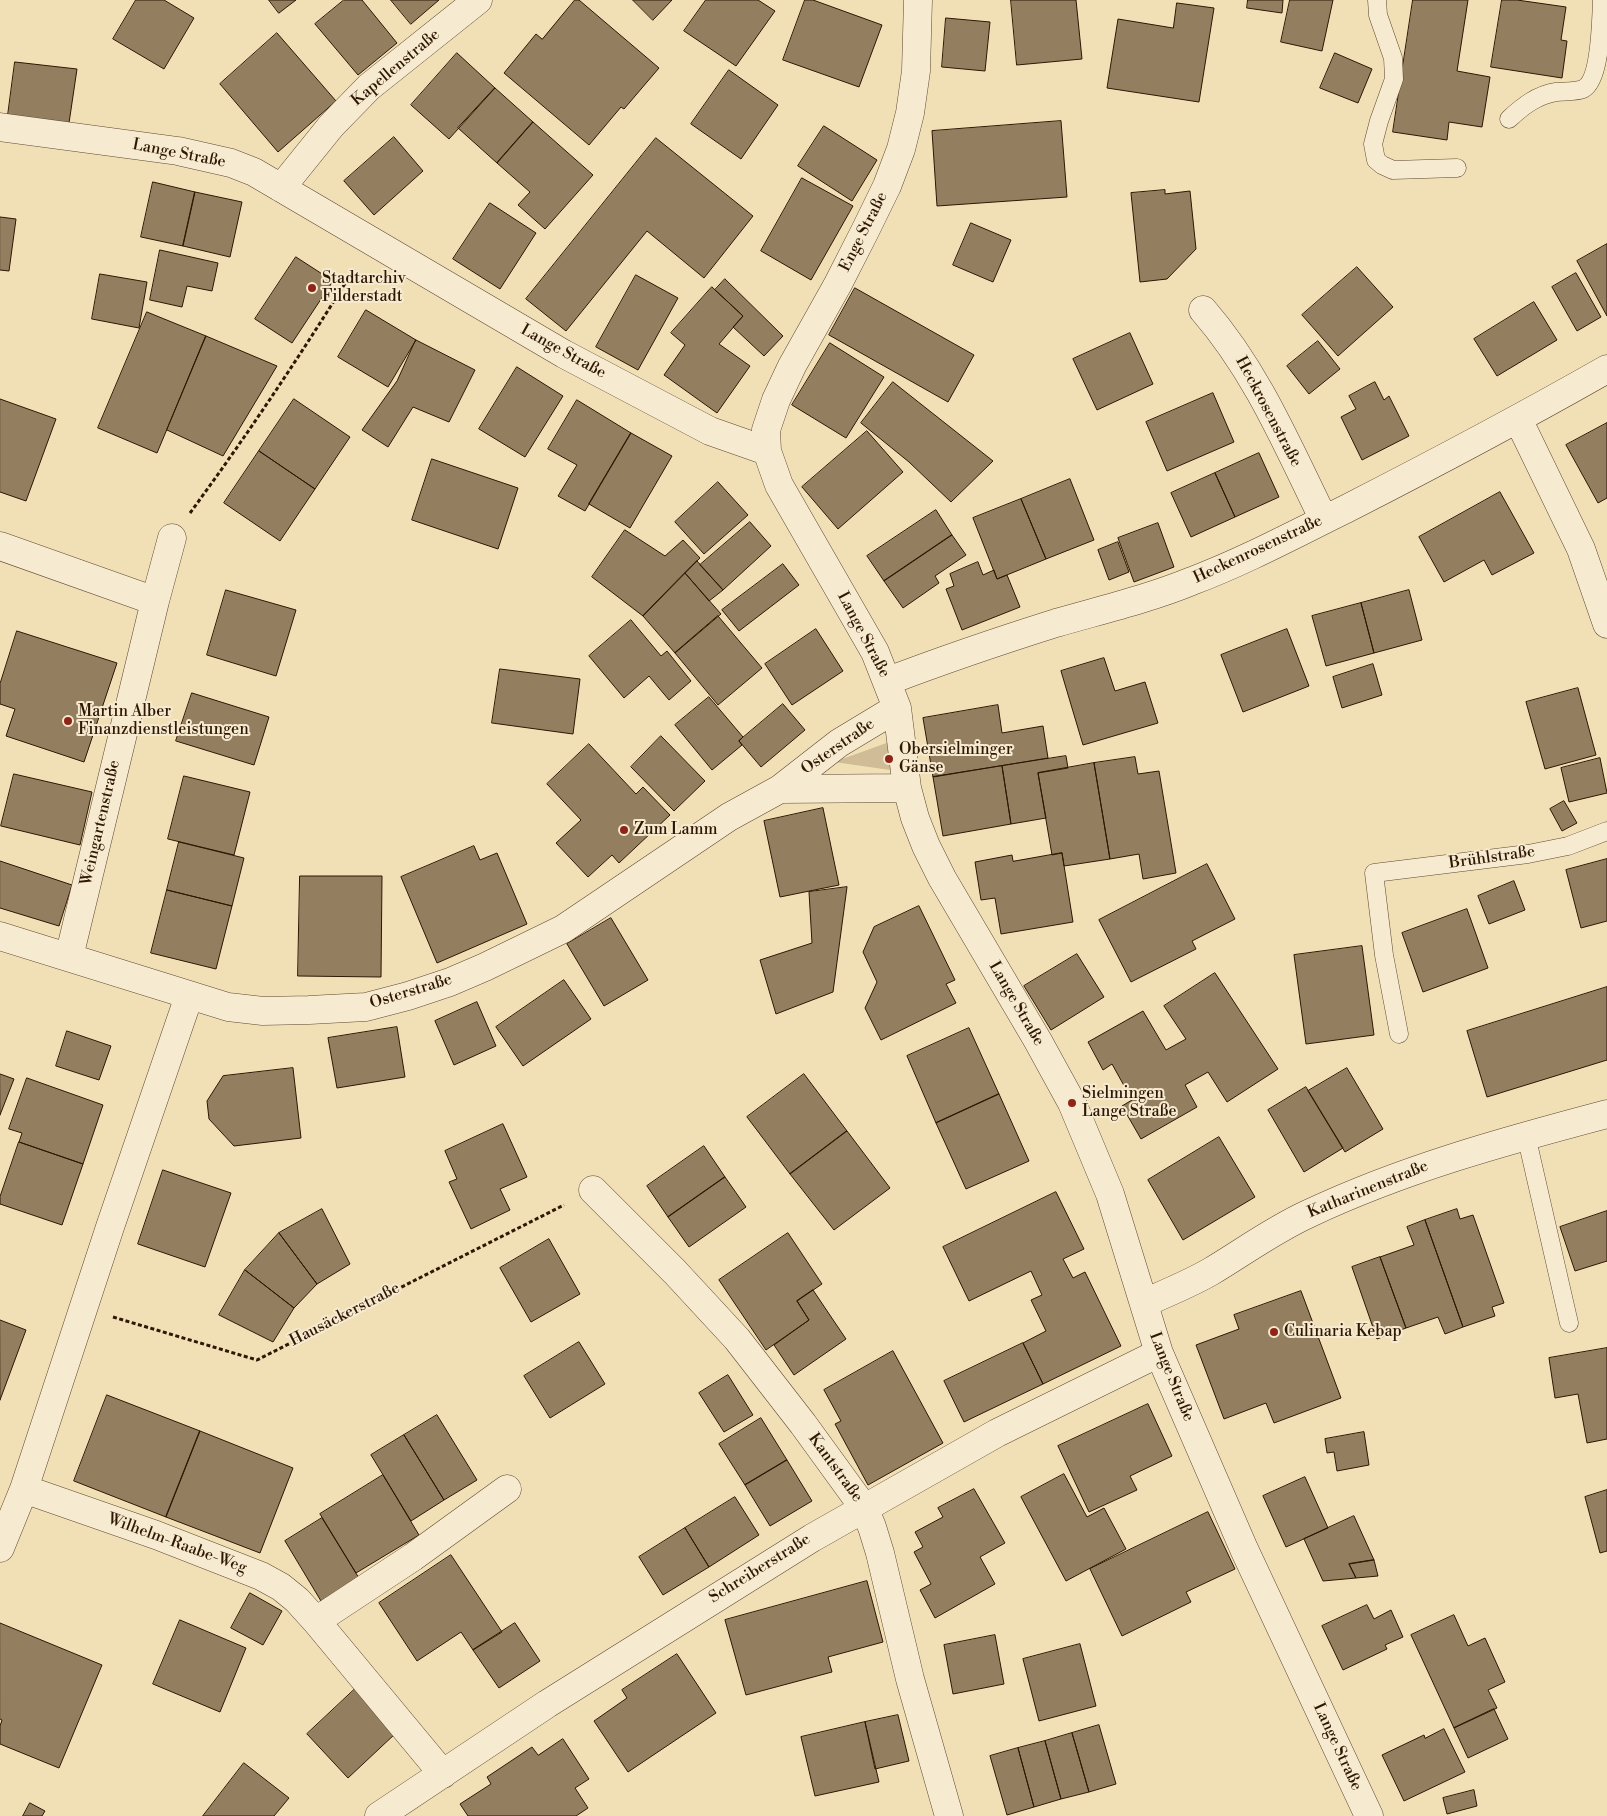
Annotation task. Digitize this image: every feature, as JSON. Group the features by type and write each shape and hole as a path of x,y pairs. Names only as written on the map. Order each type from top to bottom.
{"street":[{"name":"Kapellenstraße","path":"281,188 331,126 368,87 478,0"},
{"name":"Enge Straße","path":"766,451 766,430 776,400 792,366 865,231 887,186 901,149 910,113 916,71 918,0"},
{"name":"Lange Straße","path":"0,127 159,148 231,163 254,172 564,354 710,431 766,451 779,485 875,652 888,681 897,708 907,788 915,818 926,846 942,878 1072,1103 1110,1194 1159,1353 1244,1549 1369,1816"},
{"name":"Heckrosenstraße","path":"1203,310 1225,334 1256,385 1324,520"},
{"name":"Heckenrosenstraße","path":"888,681 1054,624 1146,597 1230,566 1518,420 1607,369"},
{"path":"1518,420 1581,549 1607,624"},
{"name":"Weingartenstraße","path":"69,957 172,538"},
{"path":"0,546 155,601"},
{"name":"Osterstraße","path":"0,936 228,1007 263,1011 309,1010 366,1006 408,996 485,967 563,929 729,817 780,789 838,743 897,708"},
{"name":"Osterstraße","path":"780,789 907,788"},
{"path":"0,1548 24,1489 110,1226 189,996"},
{"name":"Katharinenstraße","path":"1144,1303 1176,1290 1306,1215 1358,1191 1410,1172 1526,1136 1607,1114"},
{"name":"Kantstraße","path":"594,1190 675,1272 737,1339 803,1424 864,1508 880,1553 910,1679 949,1816"},
{"name":"Schreiberstraße","path":"379,1816 547,1704 782,1556 996,1433 1159,1353"},
{"name":"Wilhelm-Raabe-Weg","path":"24,1489 165,1538 261,1576 281,1587 297,1600 316,1621 443,1774"},
{"path":"316,1621 413,1557 507,1489"}],"lane":[{"path":"1376,0 1378,15 1393,58 1394,79 1373,144 1376,160 1393,170 1457,168"},
{"path":"1509,118 1526,103 1553,93 1582,89 1590,82 1595,72 1602,0"},
{"name":"Brühlstraße","path":"1399,1034 1384,955 1374,872 1528,854 1568,846 1607,831"},
{"path":"1526,1136 1569,1323"}],"path":[{"path":"172,538 236,450 304,350 371,241"},
{"name":"Hausäckerstraße","path":"84,1308 257,1360 594,1190"}],"shaded area":[{"path":"892,741 897,771 834,762"}],"building":[{"path":"136,0 164,0 194,18 164,69 113,39"},
{"path":"269,0 296,0 279,13"},
{"path":"344,0 362,0 397,43 358,75 315,24"},
{"path":"391,0 439,0 411,24"},
{"path":"575,0 579,0 659,68 624,109 621,107 589,145 504,73 536,34 542,39"},
{"path":"633,0 672,0 653,20"},
{"path":"706,0 758,0 775,11 736,66 684,31"},
{"path":"805,0 813,0 882,25 859,87 783,60"},
{"path":"1011,0 1076,0 1082,59 1017,65"},
{"path":"1248,0 1283,0 1282,13 1247,8"},
{"path":"1290,0 1333,0 1322,51 1281,42"},
{"path":"1413,0 1468,0 1457,71 1490,77 1482,127 1449,122 1447,140 1393,132"},
{"path":"1502,0 1517,0 1566,7 1561,40 1567,41 1562,78 1491,67"},
{"path":"1177,3 1214,8 1199,102 1107,88 1118,19 1173,28"},
{"path":"946,18 990,22 985,71 942,67"},
{"path":"277,33 336,101 278,152 220,84"},
{"path":"457,53 495,88 449,139 411,105"},
{"path":"1335,53 1372,69 1358,103 1320,88"},
{"path":"15,62 77,69 69,123 8,115"},
{"path":"729,70 778,105 741,159 691,124"},
{"path":"495,88 533,122 497,163 458,128"},
{"path":"1061,121 1067,197 937,206 932,131"},
{"path":"533,122 593,175 545,229 518,205 530,192 497,163"},
{"path":"824,126 877,160 852,201 798,166"},
{"path":"394,137 423,171 374,215 344,181"},
{"path":"656,138 753,216 704,278 647,231 566,331 526,299"},
{"path":"802,178 853,206 811,280 761,251"},
{"path":"153,182 195,192 183,246 141,237"},
{"path":"1165,190 1165,194 1190,191 1196,249 1167,279 1140,282 1131,193"},
{"path":"195,192 242,202 230,257 183,246"},
{"path":"490,203 536,233 500,289 453,259"},
{"path":"0,217 16,219 9,271 0,270"},
{"path":"971,223 1011,240 993,282 953,265"},
{"path":"1607,244 1607,316 1577,261"},
{"path":"160,250 218,263 212,291 187,286 182,307 150,300"},
{"path":"296,257 333,281 292,343 255,319"},
{"path":"1357,267 1393,307 1338,356 1302,315"},
{"path":"1576,273 1601,317 1577,331 1552,287"},
{"path":"100,274 147,282 139,328 92,319"},
{"path":"636,275 678,298 638,370 596,347"},
{"path":"725,279 783,336 764,356 733,327 743,316 715,290"},
{"path":"712,287 743,316 719,344 750,366 717,413 664,375 685,345 671,333"},
{"path":"855,288 974,355 948,402 829,335"},
{"path":"1534,302 1557,340 1497,376 1474,339"},
{"path":"366,310 416,340 388,387 338,357"},
{"path":"147,312 206,336 157,453 98,428"},
{"path":"1130,333 1153,384 1097,410 1073,359"},
{"path":"206,336 277,366 223,456 167,430"},
{"path":"416,340 475,370 449,422 413,407 388,447 362,430 397,381"},
{"path":"1318,341 1340,369 1309,394 1287,366"},
{"path":"830,343 884,377 846,438 792,405"},
{"path":"517,367 563,396 525,457 479,429"},
{"path":"893,382 993,461 951,502 909,462 861,423"},
{"path":"1375,382 1384,400 1389,396 1409,436 1362,460 1341,417 1356,409 1349,396"},
{"path":"1213,393 1234,442 1167,471 1146,422"},
{"path":"0,399 56,419 26,501 0,492"},
{"path":"294,399 350,437 315,489 259,451"},
{"path":"577,400 631,433 585,511 558,496 577,465 548,449"},
{"path":"1607,423 1607,498 1598,503 1566,445"},
{"path":"867,431 903,472 838,529 802,487"},
{"path":"631,433 672,456 630,528 589,504"},
{"path":"259,451 315,489 280,541 224,503"},
{"path":"1259,453 1279,497 1235,517 1215,473"},
{"path":"432,459 518,488 498,549 412,520"},
{"path":"1215,473 1235,517 1191,537 1171,493"},
{"path":"1070,479 1094,540 1046,559 1021,499"},
{"path":"718,482 748,515 704,554 675,522"},
{"path":"1500,492 1534,553 1492,575 1484,560 1444,582 1419,537"},
{"path":"1021,499 1046,559 997,579 973,518"},
{"path":"936,510 952,535 884,581 867,556"},
{"path":"750,522 771,546 723,590 700,565"},
{"path":"1158,523 1174,567 1134,582 1118,538"},
{"path":"625,530 665,556 683,540 700,558 643,616 592,577"},
{"path":"952,535 966,555 935,576 939,583 903,608 884,581"},
{"path":"1118,542 1129,572 1109,580 1098,550"},
{"path":"697,561 723,590 709,601 685,573"},
{"path":"978,562 983,575 994,570 997,579 1007,575 1020,607 962,630 946,589 954,586 950,574"},
{"path":"783,564 799,585 739,631 722,610"},
{"path":"685,573 721,614 675,653 643,616"},
{"path":"226,590 296,610 276,676 207,655"},
{"path":"1409,590 1422,640 1374,653 1361,603"},
{"path":"1361,603 1374,653 1326,666 1312,616"},
{"path":"718,616 762,668 718,705 675,653"},
{"path":"631,620 661,656 667,651 691,681 669,700 649,676 624,698 589,656"},
{"path":"816,629 843,671 792,705 765,664"},
{"path":"1287,629 1309,686 1243,712 1221,655"},
{"path":"17,631 117,663 84,762 6,736 15,709 0,704 0,684"},
{"path":"1104,658 1115,691 1145,682 1158,723 1083,745 1061,671"},
{"path":"1373,664 1382,695 1342,708 1333,677"},
{"path":"500,669 580,679 573,734 492,723"},
{"path":"1578,688 1596,755 1545,769 1526,702"},
{"path":"192,693 269,717 254,765 176,741"},
{"path":"709,697 743,737 739,741 742,745 712,770 675,725"},
{"path":"783,704 805,730 761,767 739,741"},
{"path":"998,705 1002,733 1043,726 1048,758 933,777 923,718"},
{"path":"661,736 705,781 674,811 631,767"},
{"path":"589,744 636,794 643,787 670,815 619,863 612,855 588,877 556,843 581,820 547,784"},
{"path":"1066,756 1068,768 1038,773 1046,818 1011,824 1002,766"},
{"path":"1135,757 1138,774 1159,771 1176,873 1143,879 1139,854 1110,859 1094,763"},
{"path":"1600,758 1607,793 1569,802 1561,768"},
{"path":"1094,763 1110,859 1064,866 1062,853 1052,855 1038,773"},
{"path":"1002,766 1011,824 943,836 933,777"},
{"path":"14,774 92,792 80,845 1,826"},
{"path":"184,776 250,792 234,855 168,839"},
{"path":"1564,801 1577,823 1562,831 1550,809"},
{"path":"823,808 839,885 780,897 764,821"},
{"path":"179,842 244,858 232,906 167,890"},
{"path":"474,846 480,860 497,853 527,924 437,963 401,877"},
{"path":"1062,853 1073,922 1001,934 995,898 981,900 975,862 1012,855 1013,861"},
{"path":"1607,859 1607,921 1581,928 1566,870"},
{"path":"0,861 72,885 59,926 0,908"},
{"path":"1207,864 1235,919 1192,941 1196,949 1131,982 1099,920"},
{"path":"300,876 382,876 381,977 298,976"},
{"path":"1514,881 1525,910 1489,924 1478,896"},
{"path":"847,887 833,992 776,1014 760,960 812,943 809,892"},
{"path":"167,890 232,906 216,969 151,953"},
{"path":"919,906 955,980 946,984 956,1003 881,1040 865,1008 877,982 863,952 874,927"},
{"path":"1467,909 1488,968 1423,992 1402,933"},
{"path":"611,918 648,980 604,1006 567,944"},
{"path":"1362,946 1374,1035 1306,1044 1294,955"},
{"path":"1077,954 1104,997 1051,1030 1024,986"},
{"path":"1215,973 1278,1069 1227,1102 1208,1072 1185,1085 1197,1107 1141,1139 1122,1106 1132,1100 1112,1064 1103,1070 1088,1042 1143,1011 1166,1050 1186,1039 1164,1006"},
{"path":"564,980 591,1019 523,1066 496,1027"},
{"path":"1607,987 1607,1060 1487,1097 1467,1031"},
{"path":"477,1002 496,1046 454,1065 435,1021"},
{"path":"397,1027 405,1077 337,1088 328,1038"},
{"path":"969,1028 999,1094 936,1123 907,1056"},
{"path":"67,1031 111,1046 99,1080 56,1066"},
{"path":"293,1068 301,1138 234,1146 209,1119 207,1101 223,1076"},
{"path":"1347,1068 1383,1129 1345,1152 1308,1091"},
{"path":"0,1074 14,1079 0,1115"},
{"path":"804,1074 847,1131 790,1174 747,1117"},
{"path":"27,1078 103,1105 83,1164 19,1142 22,1133 9,1129"},
{"path":"1306,1087 1343,1148 1304,1172 1268,1110"},
{"path":"999,1094 1029,1161 966,1189 936,1123"},
{"path":"503,1124 527,1177 500,1189 510,1210 471,1229 449,1182 457,1179 445,1151"},
{"path":"847,1131 890,1188 834,1230 790,1174"},
{"path":"1219,1137 1255,1197 1183,1240 1148,1180"},
{"path":"19,1142 83,1164 62,1225 0,1204 0,1197"},
{"path":"704,1146 725,1177 668,1217 647,1186"},
{"path":"163,1170 231,1193 205,1267 138,1244"},
{"path":"725,1177 746,1207 689,1247 668,1217"},
{"path":"1056,1192 1084,1249 1063,1259 1073,1278 1085,1272 1121,1346 1043,1384 1023,1343 1046,1331 1031,1300 1042,1295 1031,1271 969,1301 943,1247"},
{"path":"322,1209 350,1264 317,1284 279,1233"},
{"path":"1457,1209 1460,1219 1473,1215 1504,1303 1492,1307 1495,1316 1463,1327 1425,1220"},
{"path":"1607,1211 1607,1261 1575,1271 1560,1227"},
{"path":"1425,1220 1463,1327 1445,1334 1438,1317 1406,1328 1380,1257 1414,1245 1407,1227"},
{"path":"279,1233 317,1284 294,1308 245,1270"},
{"path":"788,1233 822,1284 797,1301 809,1320 766,1350 719,1280"},
{"path":"549,1239 580,1294 531,1322 500,1268"},
{"path":"1380,1257 1406,1328 1377,1339 1352,1267"},
{"path":"245,1270 294,1308 273,1342 219,1315"},
{"path":"813,1290 846,1339 794,1375 774,1345 809,1320 797,1301"},
{"path":"1301,1291 1341,1398 1274,1423 1266,1403 1224,1419 1196,1345 1239,1329 1234,1315"},
{"path":"0,1320 26,1330 0,1400"},
{"path":"579,1342 605,1384 550,1418 524,1376"},
{"path":"1023,1343 1043,1384 964,1422 944,1381"},
{"path":"1607,1348 1607,1439 1587,1443 1578,1394 1555,1398 1549,1358"},
{"path":"893,1351 943,1443 868,1485 835,1424 841,1421 824,1390"},
{"path":"728,1375 753,1415 724,1432 699,1393"},
{"path":"107,1395 200,1431 166,1517 74,1481"},
{"path":"1148,1404 1172,1456 1130,1476 1137,1490 1089,1512 1058,1446"},
{"path":"437,1415 477,1480 444,1500 404,1435"},
{"path":"761,1418 787,1460 745,1485 719,1444"},
{"path":"200,1431 293,1468 260,1553 166,1517"},
{"path":"1364,1432 1369,1465 1337,1471 1334,1452 1327,1453 1325,1439"},
{"path":"404,1435 444,1500 411,1521 371,1455"},
{"path":"787,1460 812,1501 770,1526 745,1485"},
{"path":"1064,1474 1087,1517 1104,1508 1126,1549 1066,1581 1021,1497"},
{"path":"383,1475 419,1535 356,1573 320,1514"},
{"path":"1305,1477 1328,1528 1286,1547 1263,1496"},
{"path":"974,1489 1005,1543 980,1557 995,1584 935,1618 920,1590 931,1584 914,1552 923,1547 915,1532 943,1517 938,1508"},
{"path":"1607,1490 1607,1551 1600,1553 1585,1497"},
{"path":"735,1497 759,1535 709,1567 685,1528"},
{"path":"1208,1512 1235,1569 1186,1592 1191,1602 1122,1636 1090,1569"},
{"path":"1354,1516 1374,1560 1349,1564 1356,1578 1323,1581 1304,1539"},
{"path":"322,1518 362,1583 324,1606 285,1541"},
{"path":"685,1528 709,1567 663,1595 639,1557"},
{"path":"451,1555 502,1632 473,1650 461,1632 417,1661 379,1603"},
{"path":"1374,1560 1378,1576 1356,1578 1349,1564"},
{"path":"867,1581 883,1642 828,1657 832,1672 746,1695 725,1620"},
{"path":"250,1593 282,1611 263,1645 231,1628"},
{"path":"1367,1605 1374,1619 1391,1610 1403,1637 1385,1645 1387,1649 1343,1670 1322,1626"},
{"path":"1454,1615 1468,1646 1485,1638 1505,1682 1488,1690 1497,1708 1454,1728 1411,1635"},
{"path":"180,1620 246,1648 220,1712 153,1684"},
{"path":"0,1623 102,1665 59,1768 0,1744 2,1720 0,1719"},
{"path":"515,1623 540,1661 499,1688 473,1650"},
{"path":"995,1635 1004,1684 953,1694 944,1645"},
{"path":"1080,1644 1096,1706 1039,1721 1023,1659"},
{"path":"677,1654 716,1713 628,1772 594,1721 627,1698 622,1690"},
{"path":"355,1689 396,1733 348,1778 307,1734"},
{"path":"1494,1709 1508,1739 1468,1758 1454,1728"},
{"path":"898,1715 909,1761 875,1769 865,1722"},
{"path":"865,1722 879,1782 815,1796 801,1737"},
{"path":"1099,1725 1116,1784 1089,1792 1072,1733"},
{"path":"1444,1729 1465,1772 1404,1801 1382,1755 1424,1735 1425,1738"},
{"path":"1072,1733 1089,1792 1061,1799 1045,1741"},
{"path":"563,1739 589,1779 575,1788 588,1808 576,1816 468,1816 460,1804 491,1784 487,1777 532,1747 538,1755"},
{"path":"1045,1741 1061,1799 1034,1807 1018,1748"},
{"path":"1018,1748 1034,1807 1007,1815 990,1756"},
{"path":"244,1763 289,1798 274,1816 203,1816"},
{"path":"1474,1790 1477,1806 1447,1814 1443,1798"},
{"path":"30,1803 45,1811 42,1816 23,1816"}],"place":[{"name":"Stadtarchiv Filderstadt","path":"312,288"},
{"name":"Martin Alber Finanzdienstleistungen","path":"68,721"},
{"name":"Obersielminger Gänse","path":"889,759"},
{"name":"Zum Lamm","path":"624,830"},
{"name":"Sielmingen Lange Straße","path":"1072,1103"},
{"name":"Culinaria Kebap","path":"1274,1332"}]}
